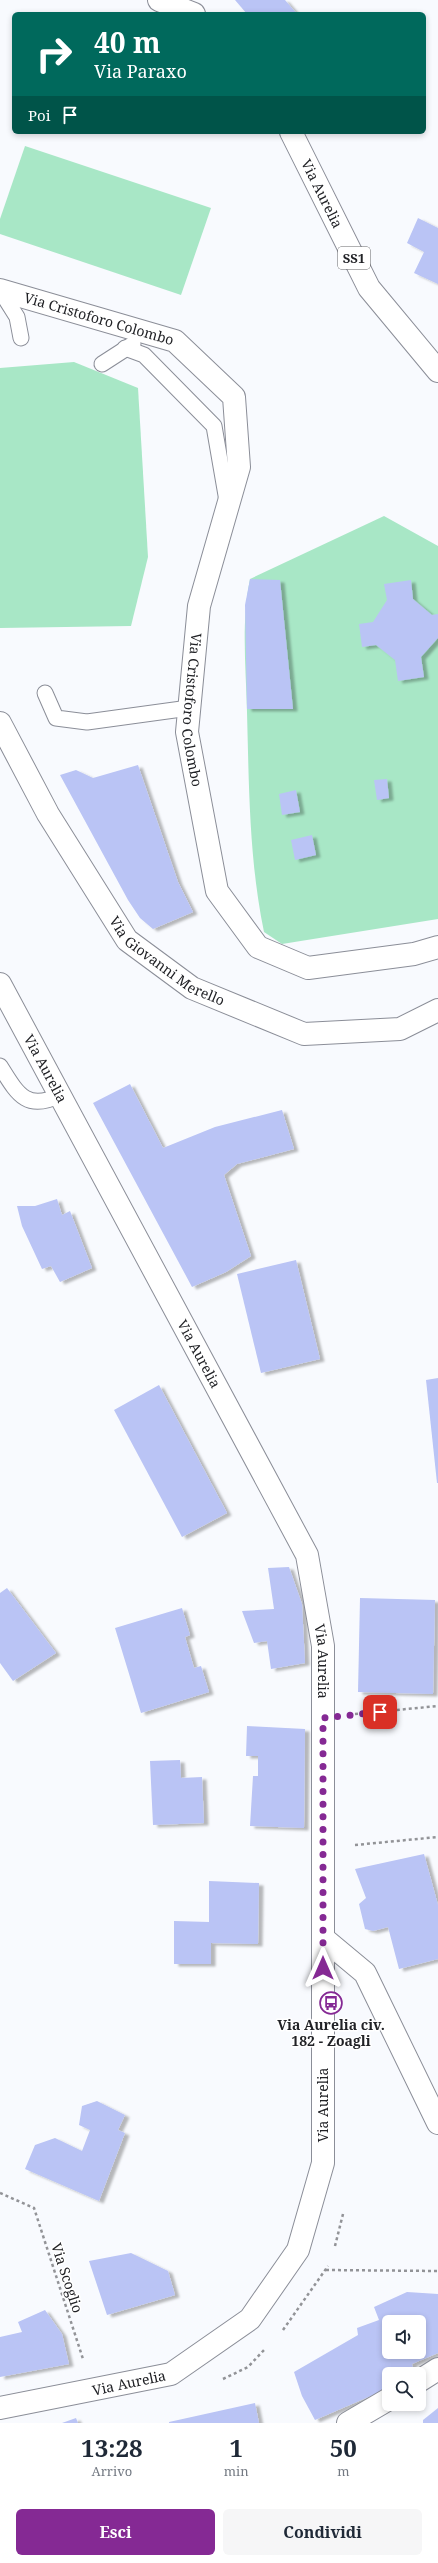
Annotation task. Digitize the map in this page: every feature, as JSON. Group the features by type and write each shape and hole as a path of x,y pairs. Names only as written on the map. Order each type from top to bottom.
{"main road":[{"path":"159,0 189,12"},
{"name":"Via Aurelia","path":"292,134 369,288 438,371"},
{"name":"Via Cristoforo Colombo","path":"0,290 175,341 234,397 239,468 199,606 187,732 217,891 258,947 308,968 414,954 438,947"},
{"name":"Via Giovanni Merello","path":"0,723 48,814 127,940 192,988 304,1034 400,1029 438,1010"},
{"name":"Via Aurelia","path":"0,984 307,1555 323,1646 323,2163 298,2250 250,2319 171,2374 0,2408"},
{"path":"323,1938 365,1973 438,2123"},
{"path":"426,2377 438,2369"},
{"path":"348,2423 382,2403"}],"lane":[{"path":"0,290 17,317 20,338"},
{"path":"102,364 125,348 152,334"},
{"path":"125,348 144,355 214,426 228,508"},
{"path":"45,693 56,718 87,722 189,708"},
{"path":"0,1066 15,1090 27,1101 45,1103 60,1096"}],"path":[{"path":"323,1718 438,1706"},
{"path":"323,1848 438,1837"},
{"name":"Via Scoglio","path":"0,2193 34,2208 93,2390"},
{"path":"326,2270 438,2271"}],"green space":[{"path":"25,146 211,208 181,295 0,234 0,219"},
{"path":"74,362 138,388 148,557 131,626 0,628 0,368"},
{"path":"384,516 438,546 438,919 282,944 264,932 255,877 249,795 245,646 247,596 250,579"}],"building":[{"path":"235,0 285,0 295,12 245,12"},
{"path":"418,218 438,228 438,284 414,273 424,252 407,243"},
{"path":"250,579 280,580 293,709 247,709 245,605"},
{"path":"411,580 413,599 432,615 438,614 438,638 421,657 424,677 398,681 395,660 376,645 362,647 359,624 373,622 387,600 384,584"},
{"path":"138,765 178,882 193,912 153,929 140,918 128,900 60,775 76,770 93,778"},
{"path":"387,779 389,798 377,800 374,780"},
{"path":"296,790 300,812 282,815 279,794"},
{"path":"312,835 316,855 295,860 291,840"},
{"path":"130,1084 163,1148 215,1127 282,1110 294,1149 237,1164 224,1175 251,1256 226,1272 192,1287 93,1103"},
{"path":"57,1199 62,1215 70,1211 92,1268 60,1282 51,1266 42,1269 22,1226 17,1206 35,1206"},
{"path":"296,1260 320,1359 261,1373 237,1274"},
{"path":"438,1378 438,1483 437,1483 426,1380"},
{"path":"159,1385 227,1513 182,1537 114,1410"},
{"path":"289,1567 302,1604 305,1663 271,1669 267,1641 254,1643 242,1611 274,1609 268,1568"},
{"path":"7,1588 56,1653 13,1681 0,1663 0,1593"},
{"path":"360,1598 435,1600 433,1694 358,1692"},
{"path":"182,1608 190,1635 185,1637 194,1668 201,1666 209,1692 141,1713 115,1628"},
{"path":"247,1726 305,1729 304,1828 250,1826 253,1776 258,1776 258,1756 246,1756"},
{"path":"180,1760 181,1778 202,1777 204,1823 153,1825 150,1761"},
{"path":"424,1854 438,1905 438,1959 399,1969 388,1927 373,1931 365,1929 359,1904 366,1898 355,1869"},
{"path":"209,1881 259,1883 258,1944 211,1943 211,1964 174,1964 174,1921 209,1922"},
{"path":"97,2101 125,2115 118,2130 125,2133 99,2201 25,2169 35,2145 55,2138 82,2151 90,2130 79,2125 82,2106"},
{"path":"131,2253 168,2271 175,2295 107,2315 89,2261"},
{"path":"407,2292 438,2294 438,2353 426,2358 426,2315 382,2315 382,2359 424,2359 412,2364 413,2367 382,2367 382,2391 315,2420 302,2396 294,2372 358,2335 357,2328 379,2320 374,2307"},
{"path":"45,2310 62,2334 69,2364 0,2377 0,2337 22,2332 18,2322"},
{"path":"255,2403 259,2423 169,2423 169,2422"},
{"path":"438,2408 438,2423 423,2423 423,2420"},
{"path":"76,2418 78,2423 62,2423"}],"place":[{"name":"Via Aurelia civ. 182 - Zoagli","path":"331,2003"}],"route":[{"path":"323,1968 323,1718 380,1712"}]}
